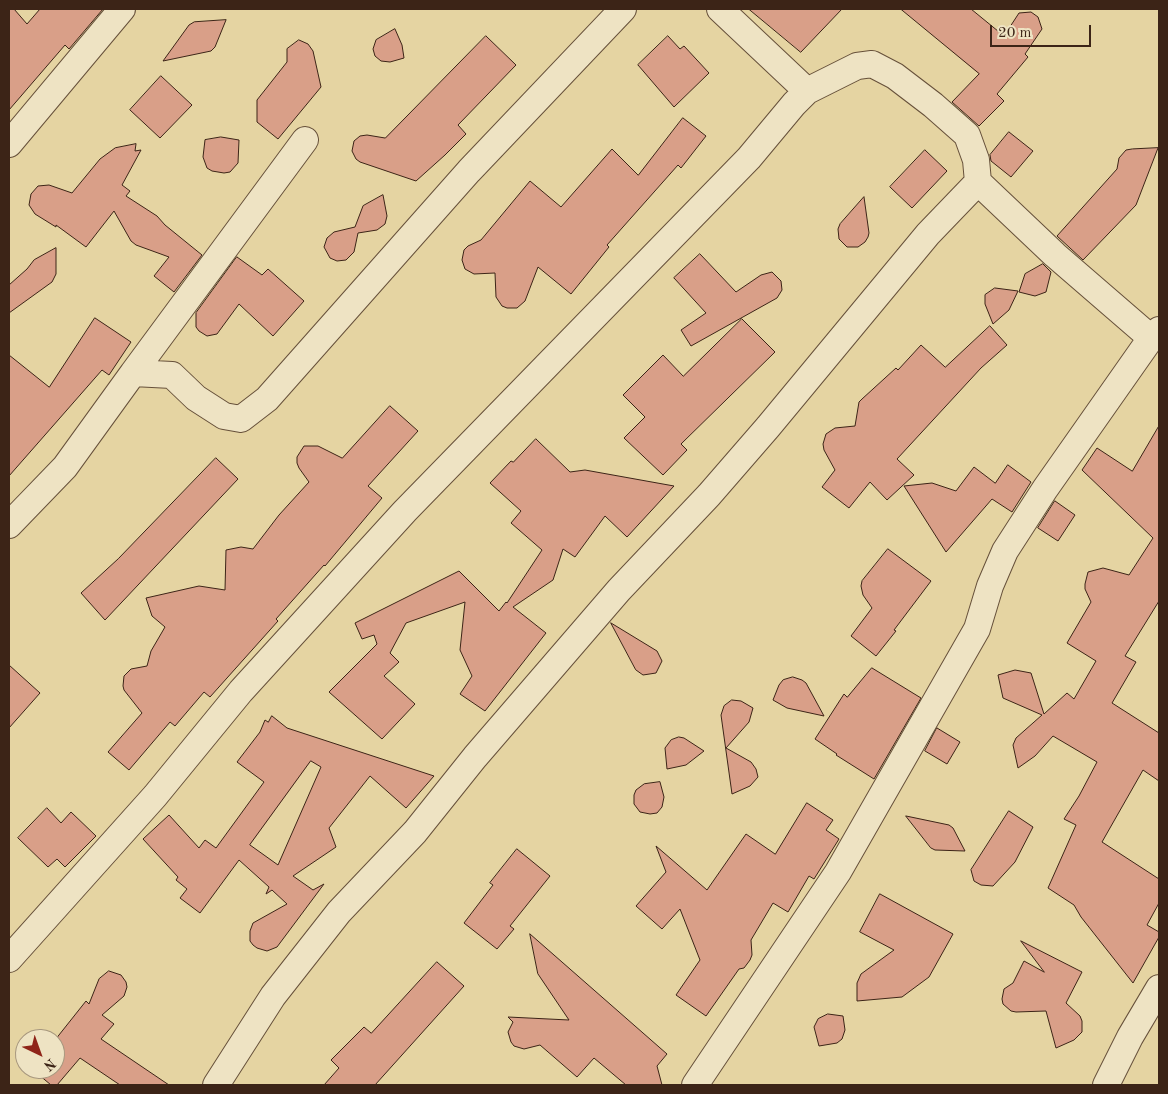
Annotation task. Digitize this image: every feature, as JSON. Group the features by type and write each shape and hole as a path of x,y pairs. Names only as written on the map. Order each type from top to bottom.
{"street":[{"path":"9,144 122,9"},
{"path":"133,373 172,375 196,398 224,416 241,419 267,399 469,171 622,9"},
{"path":"720,9 807,91"},
{"path":"9,959 155,796 241,691 405,511 749,158 794,104 807,91 857,66 872,64 895,76 968,135 976,160 978,182 1055,255 1155,334 1045,489 1005,551 990,586 977,629 838,872 695,1085"},
{"path":"9,525 64,467 305,140"},
{"path":"216,1085 273,996 339,912 415,832 475,757 613,597 709,495 928,234 978,182"},
{"path":"1106,1085 1130,1037 1159,988"}],"building":[{"path":"9,9 14,9 27,24 40,9 103,9 69,49 65,45 9,110"},
{"path":"749,9 842,9 801,52"},
{"path":"901,9 971,9 1004,36 1019,13 1031,12 1038,17 1042,29 1025,54 1028,57 997,94 1004,101 979,126 952,102 979,74"},
{"path":"226,20 215,47 211,51 163,61 189,25 194,22"},
{"path":"395,29 402,45 404,58 390,62 381,61 375,56 373,49 376,40"},
{"path":"486,36 516,65 458,125 466,134 445,155 416,181 356,159 352,151 354,141 360,136 367,135 385,138"},
{"path":"668,36 680,49 684,46 709,73 674,107 638,65"},
{"path":"299,40 308,44 313,51 321,87 278,139 257,122 257,100 287,62 287,49"},
{"path":"161,76 192,105 160,138 130,110"},
{"path":"683,118 706,136 681,168 678,165 607,245 609,247 571,294 538,267 525,301 517,308 507,308 502,306 496,297 495,273 474,274 465,269 462,260 464,250 481,240 530,181 561,207 612,149 638,175"},
{"path":"1009,132 1033,151 1011,177 991,161 990,155"},
{"path":"221,137 239,140 238,163 230,172 212,171 207,168 203,157 205,140"},
{"path":"136,144 135,151 141,150 122,185 130,191 126,196 157,216 165,225 202,255 174,292 154,276 169,257 136,245 131,241 114,211 86,247 56,225 56,227 35,214 29,205 31,194 38,186 49,185 72,193 100,159 115,148"},
{"path":"1158,148 1136,205 1083,260 1057,236 1117,169 1119,158 1126,150"},
{"path":"925,150 947,171 912,208 890,187"},
{"path":"383,195 387,216 385,224 377,230 358,233 354,252 346,260 337,261 330,258 324,247 327,238 334,232 355,227 363,206"},
{"path":"864,197 868,237 858,247 847,247 839,239 838,229 840,224"},
{"path":"56,248 56,274 52,282 9,313 9,285 34,260"},
{"path":"700,254 736,292 761,275 772,272 781,281 782,290 777,298 691,346 681,330 706,313 674,278"},
{"path":"237,257 262,275 268,269 304,301 273,336 239,304 217,334 207,336 196,327 196,313"},
{"path":"1043,264 1051,272 1046,292 1035,296 1019,292 1025,274"},
{"path":"995,288 1018,291 1009,310 993,324 985,304 985,295"},
{"path":"95,318 131,342 109,375 102,370 9,476 9,355 49,387"},
{"path":"742,319 775,352 681,444 687,450 663,475 624,438 645,417 623,395 663,355 683,376"},
{"path":"990,326 1007,345 981,368 897,459 914,475 887,500 870,482 849,508 822,487 835,470 824,450 823,444 826,434 835,428 855,426 859,402 862,399 896,368 898,370 921,345 945,367"},
{"path":"390,406 418,431 368,486 382,498 325,566 276,619 278,621 210,697 204,692 175,726 170,722 129,770 108,752 142,713 124,690 124,676 131,669 147,666 151,651 165,627 152,616 146,598 199,586 225,590 226,550 241,547 253,549 279,515 309,482 297,463 297,457 304,446 318,446 342,458"},
{"path":"1159,426 1159,601 1125,656 1136,662 1112,703 1159,733 1159,781 1143,770 1102,842 1159,879 1159,903 1147,925 1159,932 1159,937 1133,983 1081,917 1074,905 1048,888 1076,825 1064,819 1097,762 1053,736 1035,756 1018,768 1013,745 1016,738 1042,715 1003,698 998,675 1015,670 1031,673 1044,714 1067,693 1074,699 1096,661 1067,643 1091,602 1085,589 1088,572 1103,568 1129,575 1153,538 1082,470 1097,448 1132,471"},
{"path":"536,439 570,472 585,470 674,486 627,537 605,516 575,557 563,549 553,580 513,607 546,633 485,711 460,694 472,676 460,650 465,602 406,623 390,653 399,662 384,676 415,704 382,739 329,692 377,644 374,635 362,639 355,623 459,571 499,611 507,603 542,550 511,523 521,511 490,483"},
{"path":"216,458 238,479 105,620 81,593 118,559"},
{"path":"1008,465 1031,482 1012,512 992,499 946,552 904,486 932,483 956,491 974,467 995,483"},
{"path":"1055,501 1075,515 1058,541 1038,528"},
{"path":"888,549 931,581 876,656 851,636 872,608 863,595 862,581"},
{"path":"611,623 657,651 662,661 656,673 643,675 636,670"},
{"path":"9,665 40,693 9,728"},
{"path":"872,668 921,698 874,779 815,739 844,694 847,697"},
{"path":"793,677 806,683 824,716 787,708 773,700 783,680"},
{"path":"732,700 741,701 753,708 749,722 726,748 751,762 756,769 758,777 750,786 732,794 721,715 724,706"},
{"path":"272,716 287,728 434,776 406,808 370,776 329,828 336,847 293,876 313,890 324,884 277,947 267,951 257,948 250,941 250,931 253,923 287,904 272,890 266,894 269,887 239,860 200,913 180,898 187,889 176,880 178,877 143,839 169,815 199,848 205,840 216,848 264,782 237,762 260,732 265,720 268,722","holes":["311,761 321,767 278,865 250,845"]},
{"path":"937,728 960,742 947,764 925,751"},
{"path":"679,737 684,738 704,751 686,765 667,769 665,748 671,740"},
{"path":"660,782 664,797 662,807 657,813 640,812 634,804 636,790 644,784"},
{"path":"807,803 833,820 826,830 839,839 814,879 809,876 788,912 773,903 751,940 752,955 750,960 744,968 739,969 706,1016 676,995 700,960 680,909 662,929 636,906 666,872 656,846 707,890 746,834 775,854"},
{"path":"47,808 61,823 71,812 96,836 65,867 57,859 48,867 18,838"},
{"path":"1009,811 1033,827 1015,862 993,886 981,885 974,881 971,870"},
{"path":"906,816 949,825 953,828 965,851 935,850 931,848"},
{"path":"517,849 550,876 510,926 514,929 497,949 464,923 493,885 490,883"},
{"path":"880,894 953,934 929,977 902,997 857,1001 857,983 861,974 894,950 860,932"},
{"path":"530,934 667,1054 657,1066 662,1085 626,1085 594,1058 577,1077 540,1045 524,1049 514,1046 508,1032 513,1022 508,1017 569,1020 538,974"},
{"path":"1021,941 1082,972 1066,1003 1080,1016 1082,1032 1074,1040 1056,1048 1046,1011 1016,1012 1011,1011 1003,1004 1004,989 1013,983 1024,961 1044,972"},
{"path":"437,962 464,986 375,1085 324,1085 339,1068 331,1060 364,1027 371,1033"},
{"path":"109,971 121,975 127,987 124,996 102,1015 114,1024 101,1039 169,1085 120,1085 80,1058 65,1076 64,1029 86,1001 89,1004 99,979"},
{"path":"828,1014 843,1016 845,1030 842,1039 837,1043 819,1046 814,1027 818,1019"},
{"path":"44,1079 62,1079 57,1085 51,1085"}]}
